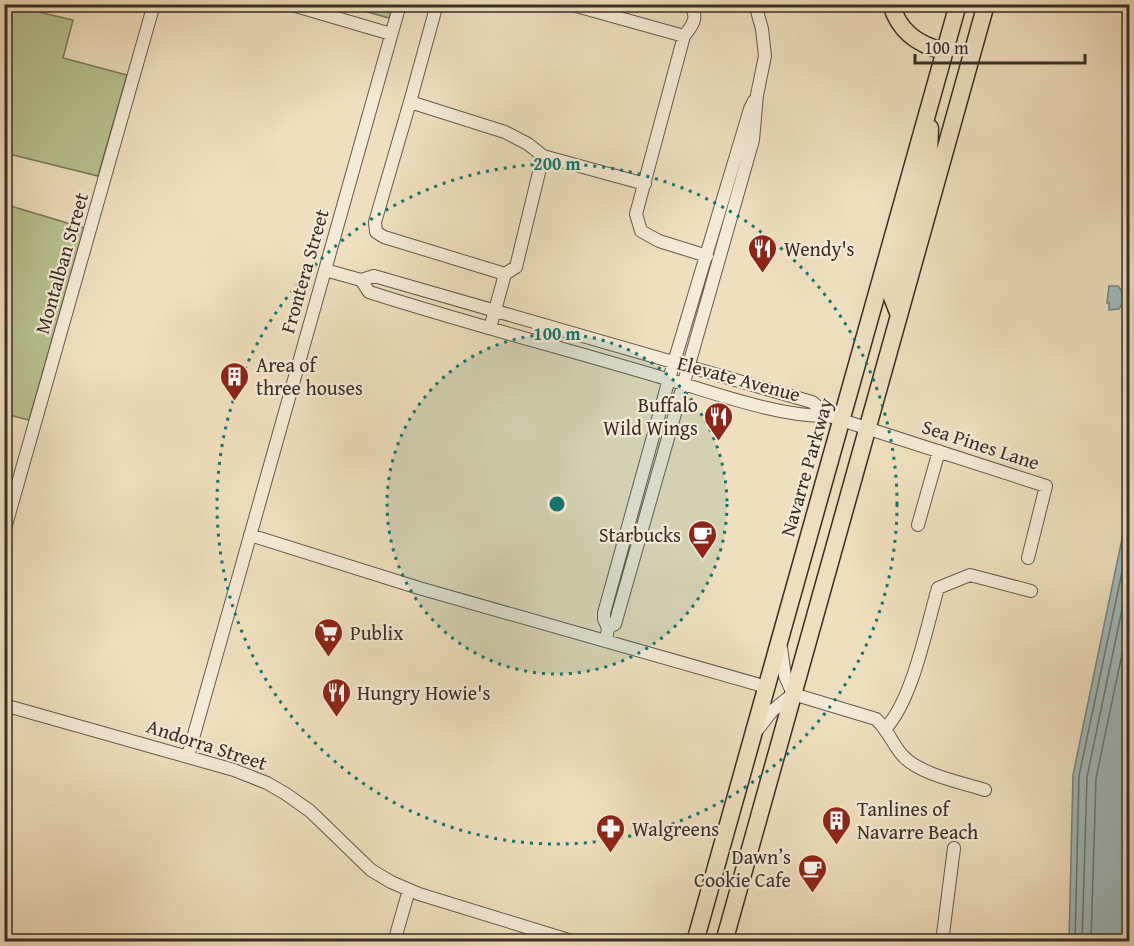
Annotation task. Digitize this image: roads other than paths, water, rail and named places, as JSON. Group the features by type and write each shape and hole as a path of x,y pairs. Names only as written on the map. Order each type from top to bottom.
{"highway":[{"path":"891,4 898,22 913,39 944,51"},
{"name":"Navarre Parkway","path":"695,942 767,687 835,418 958,4"},
{"path":"724,942 986,4"},
{"path":"899,316 892,297 893,286 929,155 931,100"}],"street":[{"name":"Montalban Street","path":"4,532 154,4"},
{"path":"289,4 391,34"},
{"name":"Frontera Street","path":"188,756 400,4"},
{"path":"437,4 375,222 376,232 384,237 505,274"},
{"path":"570,4 584,6 684,36"},
{"path":"690,4 695,23 684,36 636,214 641,231 660,241 707,256"},
{"path":"607,635 615,624 749,156 765,56 762,28 755,4"},
{"path":"607,635 604,613 664,378 675,363 750,109 757,95"},
{"path":"410,102 505,132 528,144 543,156 645,184"},
{"path":"490,328 505,274 516,267 543,156"},
{"path":"325,270 362,280 374,276 812,402 835,418 867,428"},
{"name":"Elevate Avenue","path":"362,280 369,292 490,328 717,394 808,417 835,418"},
{"name":"Sea Pines Lane","path":"867,428 1046,486 1028,558"},
{"path":"918,525 939,451"},
{"path":"250,535 419,588 607,635 767,687"},
{"path":"886,728 896,717 905,699 938,588 970,575 1031,591"},
{"path":"780,638 783,669 793,694"},
{"path":"793,694 876,719 886,728 903,756 920,769 985,790"},
{"path":"753,735 772,711 793,694"},
{"name":"Andorra Street","path":"4,705 188,756 267,783 310,811 371,870 409,890 574,942"},
{"path":"942,942 954,848"},
{"path":"394,942 409,890"}],"water":[{"path":"1109,286 1118,286 1122,292 1123,300 1119,309 1109,310 1109,303 1107,303"},
{"path":"1129,505 1129,941 1069,941 1073,775"}],"place":[{"name":"Wendy's","path":"763,274"},
{"name":"Area of three houses","path":"235,402"},
{"name":"Buffalo Wild Wings","path":"719,442"},
{"name":"Starbucks","path":"702,560"},
{"name":"Publix","path":"329,658"},
{"name":"Hungry Howie's","path":"336,718"},
{"name":"Tanlines of Navarre Beach","path":"836,846"},
{"name":"Walgreens","path":"611,854"},
{"name":"Dawn’s Cookie Cafe","path":"812,894"}]}
